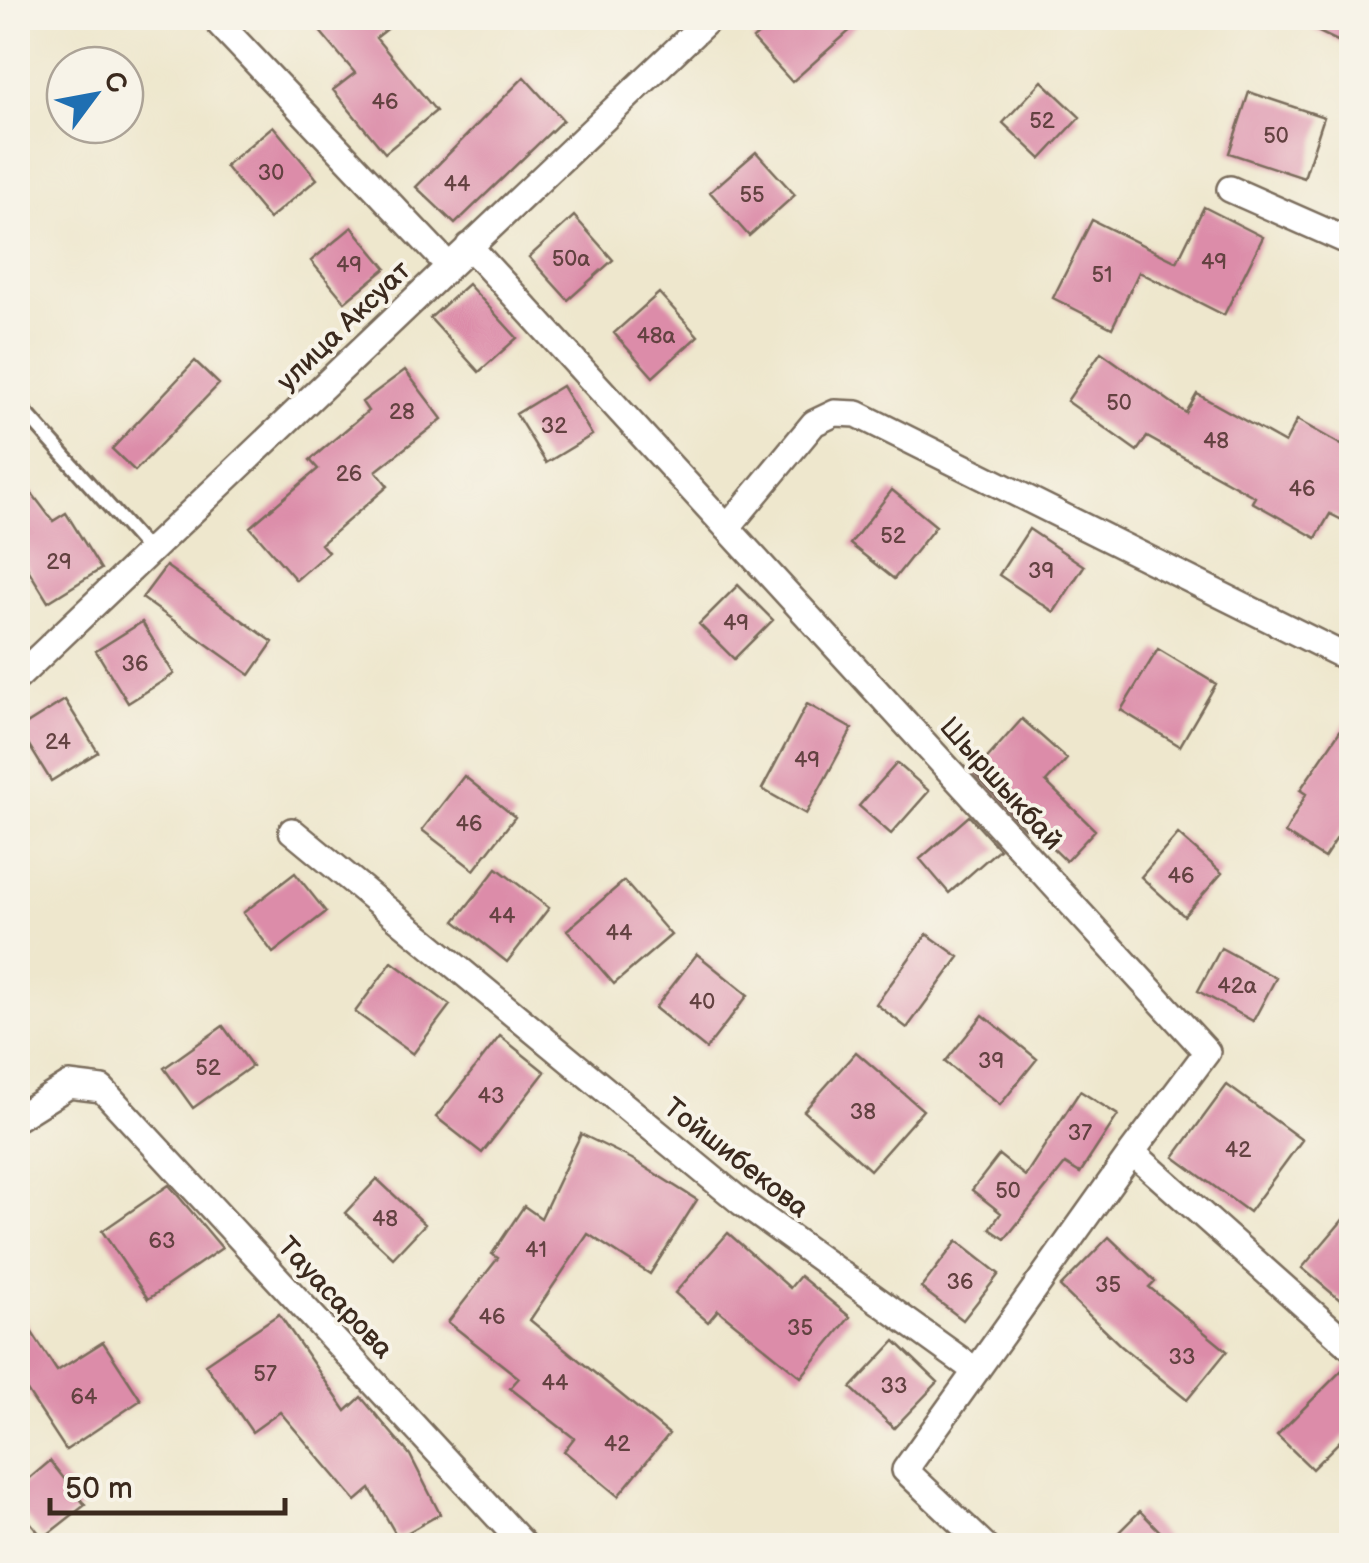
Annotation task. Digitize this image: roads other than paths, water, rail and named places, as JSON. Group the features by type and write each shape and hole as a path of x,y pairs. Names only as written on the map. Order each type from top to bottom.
{"street":[{"path":"214,18 449,266"},
{"name":"улица Аксуат","path":"18,676 710,18"},
{"path":"1230,189 1352,243"},
{"name":"Шыршыкбай","path":"469,246 1207,1052 1132,1152"},
{"path":"727,528 814,422 835,414 856,414 1352,660"},
{"name":"Тойшибекова","path":"292,831 741,1202 976,1371"},
{"name":"Тауасарова","path":"18,1116 68,1086 102,1089 526,1546"},
{"path":"985,1546 905,1470 1132,1152 1352,1348"}],"lane":[{"path":"18,404 149,551"}]}
